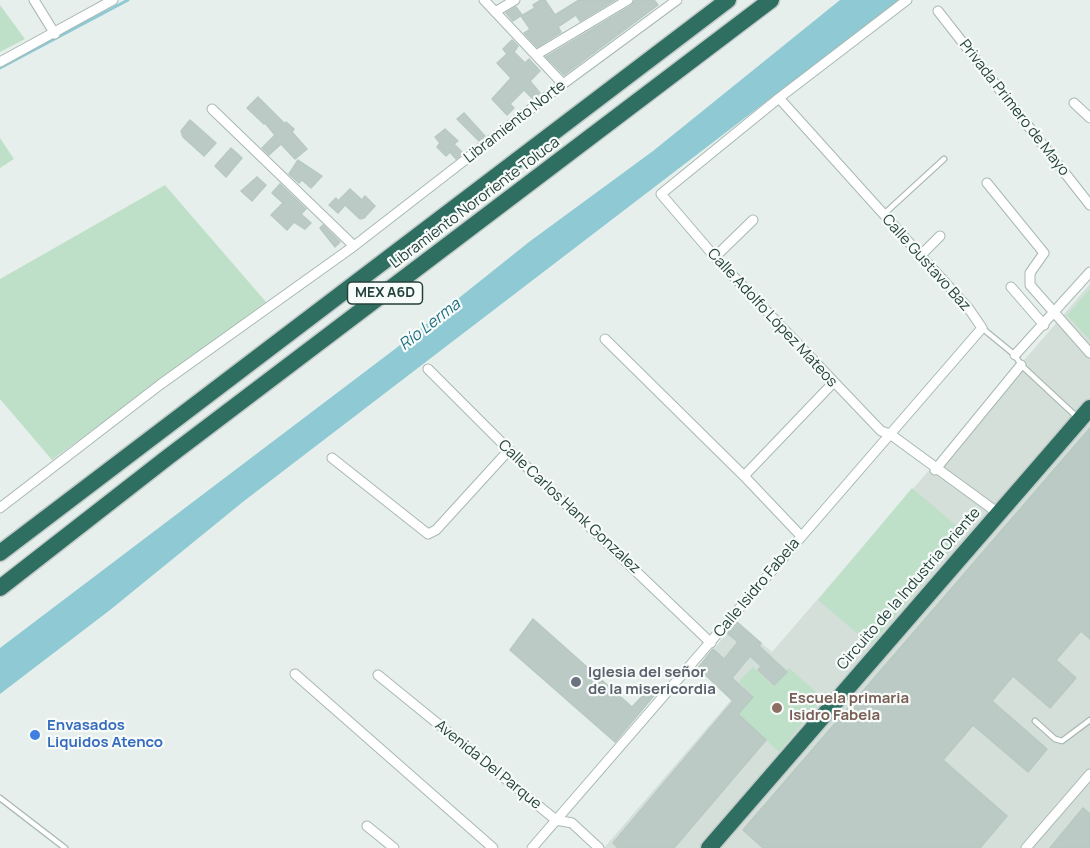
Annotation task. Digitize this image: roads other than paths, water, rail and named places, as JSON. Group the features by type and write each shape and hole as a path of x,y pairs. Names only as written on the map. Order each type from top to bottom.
{"highway":[{"name":"Libramiento Nororiente Toluca","path":"0,553 728,0"},
{"name":"Libramiento Nororiente Toluca","path":"0,588 168,457 771,0"},
{"name":"Circuito de la Industria Oriente","path":"709,848 1085,414"}],"street":[{"path":"34,0 55,34"},
{"path":"0,62 55,34 113,0"},
{"path":"484,0 563,84"},
{"path":"495,12 515,0"},
{"path":"536,55 628,0"},
{"name":"Libramiento Norte","path":"0,508 161,384 354,246 563,84 677,0"},
{"path":"779,98 907,0"},
{"name":"Privada Primero de Mayo","path":"938,11 1090,206"},
{"name":"Calle Adolfo López Mateos","path":"779,98 661,194 715,257 881,431 890,434 936,470 998,513"},
{"name":"Calle Gustavo Baz","path":"779,98 882,216 969,309 982,328"},
{"path":"1074,103 1090,118"},
{"path":"212,108 354,246"},
{"path":"987,183 1044,253 1030,273 1029,280 1053,314 1090,353"},
{"path":"715,257 753,220"},
{"path":"920,256 940,236"},
{"path":"1015,355 1090,273"},
{"path":"1011,287 1044,325"},
{"name":"Calle Isidro Fabela","path":"532,848 982,328"},
{"path":"605,339 744,476 801,536"},
{"path":"936,470 1021,365"},
{"name":"Calle Carlos Hank Gonzalez","path":"428,369 509,450 711,643"},
{"path":"744,476 833,383"},
{"path":"332,458 428,534 436,530 509,450"},
{"path":"295,674 493,848"},
{"name":"Avenida Del Parque","path":"378,675 556,820 572,823 599,848"},
{"path":"1026,848 1090,774"},
{"path":"367,826 394,848"}],"lane":[{"path":"882,216 944,159"},
{"name":"Calle Gustavo Baz","path":"982,328 1015,355 1021,365 1085,414"},
{"path":"1035,721 1055,739 1062,741 1090,720"},
{"path":"0,798 64,848"}],"water":[{"name":"Río Lerma","path":"840,0 899,0 244,501 110,610 0,694 0,648 395,349 529,242 653,151"}],"waterway":[{"path":"0,68 128,0"}],"place":[{"name":"Iglesia del señor de la misericordia","path":"576,682"},
{"name":"Escuela primaria Isidro Fabela","path":"777,708"},
{"name":"Envasados Liquidos Atenco","path":"35,735"}]}
